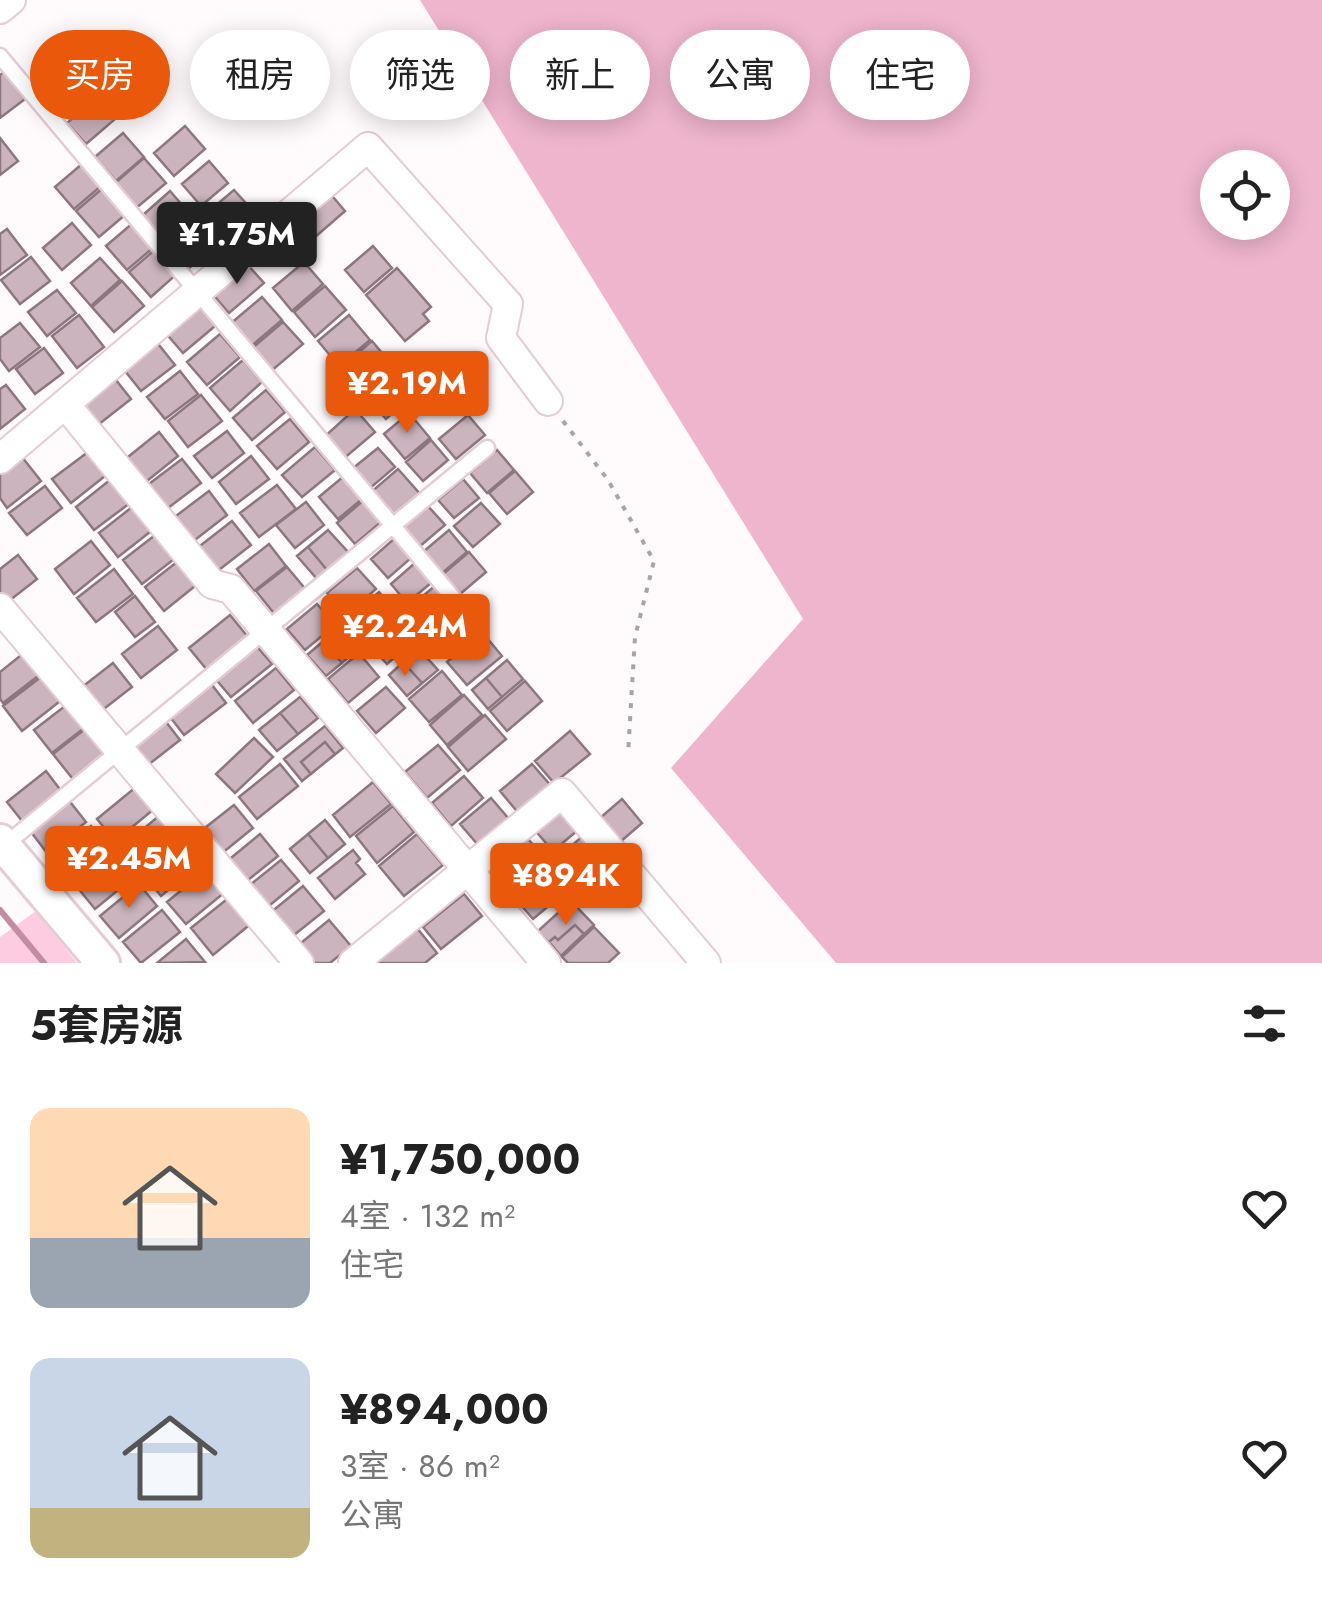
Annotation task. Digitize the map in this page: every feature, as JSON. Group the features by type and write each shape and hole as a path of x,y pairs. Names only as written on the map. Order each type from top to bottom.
{"street":[{"path":"0,9 11,0"},
{"path":"1,455 368,147 508,304 501,338 548,401"},
{"path":"65,404 212,584 231,589 546,963"},
{"path":"0,608 299,963"},
{"path":"353,963 562,793 706,963"},
{"path":"2,843 103,963"}],"lane":[{"path":"0,56 455,600"},
{"path":"2,843 487,448"}],"path":[{"path":"548,401 608,480 654,561 635,638 628,754"}],"shaded area":[{"path":"420,0 1322,0 1322,963 836,963 671,768 803,619 490,113 490,30 439,30"},
{"path":"36,911 77,963 0,963 0,937"}],"building":[{"path":"4,72 25,99 0,118 0,75"},
{"path":"70,120 114,120 86,144 67,123"},
{"path":"185,126 205,149 174,176 154,153"},
{"path":"123,133 144,157 116,181 95,157"},
{"path":"0,138 18,161 0,175"},
{"path":"144,158 166,183 135,209 114,184"},
{"path":"209,161 228,183 201,206 182,184"},
{"path":"82,164 101,186 74,209 55,187"},
{"path":"103,188 126,214 99,237 76,211"},
{"path":"234,190 253,211 227,234 208,212"},
{"path":"170,191 189,213 161,237 143,215"},
{"path":"328,191 345,211 314,238 297,218"},
{"path":"194,219 217,244 188,269 166,243"},
{"path":"134,222 155,246 127,270 106,246"},
{"path":"72,223 91,245 62,270 43,248"},
{"path":"7,229 27,255 0,275 0,234"},
{"path":"373,246 392,268 364,292 345,270"},
{"path":"157,248 179,272 151,297 129,272"},
{"path":"31,257 50,281 20,304 1,280"},
{"path":"100,258 120,280 91,306 71,283"},
{"path":"245,262 264,283 229,313 210,291"},
{"path":"304,262 323,284 292,311 273,288"},
{"path":"397,268 431,307 423,314 429,321 405,341 366,295"},
{"path":"122,281 144,306 114,332 92,307"},
{"path":"325,286 346,310 315,337 294,312"},
{"path":"57,290 76,313 47,336 28,312"},
{"path":"262,297 282,320 249,348 229,325"},
{"path":"196,303 215,326 183,353 163,330"},
{"path":"79,315 104,347 77,368 52,336"},
{"path":"349,315 370,340 339,366 318,341"},
{"path":"283,322 303,344 270,372 250,350"},
{"path":"20,323 40,347 9,371 0,359 0,338"},
{"path":"220,334 240,357 207,385 187,362"},
{"path":"155,340 175,365 141,391 121,366"},
{"path":"372,341 393,366 362,392 340,368"},
{"path":"44,348 63,373 35,394 16,369"},
{"path":"243,360 262,382 230,411 210,388"},
{"path":"395,368 416,392 386,419 364,394"},
{"path":"180,371 198,394 165,419 147,397"},
{"path":"112,375 131,399 94,428 76,404"},
{"path":"6,385 25,409 0,429 0,389"},
{"path":"266,390 285,412 252,440 233,418"},
{"path":"201,395 222,421 188,447 168,421"},
{"path":"355,409 375,432 342,460 323,438"},
{"path":"409,413 430,438 405,459 384,434"},
{"path":"468,415 485,435 456,459 439,439"},
{"path":"290,419 309,442 277,469 257,446"},
{"path":"227,431 244,453 212,478 194,456"},
{"path":"159,432 178,456 142,485 123,461"},
{"path":"431,440 448,460 423,481 406,462"},
{"path":"315,447 335,470 302,497 282,475"},
{"path":"378,448 395,467 369,489 352,469"},
{"path":"92,449 110,472 71,503 52,479"},
{"path":"497,450 514,470 487,493 470,473"},
{"path":"251,456 269,479 236,504 219,482"},
{"path":"22,457 41,481 7,508 0,498 0,474"},
{"path":"182,459 201,483 164,511 145,487"},
{"path":"398,469 420,494 392,518 370,493"},
{"path":"515,471 533,492 507,514 489,493"},
{"path":"115,476 134,500 94,530 76,507"},
{"path":"344,476 362,499 338,519 319,497"},
{"path":"463,479 479,498 454,518 438,500"},
{"path":"277,485 296,509 259,537 240,513"},
{"path":"45,486 62,508 27,535 9,513"},
{"path":"209,491 227,515 191,543 172,519"},
{"path":"364,500 382,521 355,544 337,523"},
{"path":"306,502 324,525 295,548 276,525"},
{"path":"481,503 500,524 473,547 454,526"},
{"path":"136,504 155,528 118,557 99,533"},
{"path":"427,505 445,525 419,547 401,527"},
{"path":"232,521 251,545 215,573 196,549"},
{"path":"328,530 348,552 327,570 308,547"},
{"path":"328,530 348,552 317,579 297,556"},
{"path":"449,530 467,552 441,574 423,552"},
{"path":"159,532 178,556 142,584 123,560"},
{"path":"394,539 411,558 388,578 371,559"},
{"path":"91,541 110,565 74,594 55,569"},
{"path":"269,544 286,566 254,591 237,569"},
{"path":"469,552 486,572 459,595 442,575"},
{"path":"18,555 37,579 0,608 0,569"},
{"path":"182,558 200,582 164,611 145,587"},
{"path":"415,563 432,582 407,603 391,584"},
{"path":"287,567 308,592 277,617 256,591"},
{"path":"357,568 376,589 346,615 327,593"},
{"path":"114,569 133,594 96,622 77,598"},
{"path":"436,585 454,606 427,628 410,607"},
{"path":"379,592 398,614 366,641 347,620"},
{"path":"135,596 155,622 135,637 115,612"},
{"path":"317,604 335,625 305,650 287,629"},
{"path":"460,606 479,629 446,657 426,635"},
{"path":"230,615 248,637 207,670 189,648"},
{"path":"400,616 418,637 387,664 368,643"},
{"path":"158,626 177,650 141,678 122,654"},
{"path":"337,629 356,651 326,676 307,655"},
{"path":"482,632 502,656 467,685 447,662"},
{"path":"324,641 342,663 326,676 307,655"},
{"path":"254,643 272,664 231,697 213,676"},
{"path":"419,649 438,670 407,696 389,675"},
{"path":"25,652 42,673 3,703 0,672"},
{"path":"359,653 379,677 348,703 328,679"},
{"path":"507,660 523,679 502,697 486,678"},
{"path":"507,660 523,679 488,709 472,690"},
{"path":"403,662 422,683 407,696 389,675"},
{"path":"113,663 132,687 96,715 77,691"},
{"path":"276,668 294,690 253,723 235,701"},
{"path":"442,671 462,695 429,722 409,699"},
{"path":"45,674 64,698 22,731 3,706"},
{"path":"209,681 226,703 184,735 167,713"},
{"path":"525,681 542,701 507,731 490,711"},
{"path":"386,687 405,708 376,733 357,711"},
{"path":"464,695 482,715 447,745 430,725"},
{"path":"300,697 318,718 277,751 259,730"},
{"path":"69,703 88,725 52,753 34,730"},
{"path":"280,713 298,734 277,751 259,730"},
{"path":"485,715 506,739 468,771 448,747"},
{"path":"163,718 180,740 139,772 122,750"},
{"path":"89,726 111,755 76,783 53,754"},
{"path":"325,726 343,748 302,781 284,759"},
{"path":"570,731 590,754 554,783 535,761"},
{"path":"254,738 273,757 235,793 216,774"},
{"path":"325,742 335,754 311,774 301,762"},
{"path":"438,745 460,770 427,798 405,772"},
{"path":"280,764 298,786 257,819 239,797"},
{"path":"532,764 552,787 520,815 500,791"},
{"path":"46,771 65,796 26,826 7,802"},
{"path":"464,776 483,798 451,826 432,803"},
{"path":"373,782 391,804 350,837 333,815"},
{"path":"136,787 154,809 115,841 97,819"},
{"path":"67,798 86,822 47,853 28,828"},
{"path":"491,798 515,826 484,852 460,824"},
{"path":"622,799 642,823 612,849 592,825"},
{"path":"563,801 584,825 553,851 532,827"},
{"path":"234,805 253,828 221,854 201,831"},
{"path":"393,806 414,832 377,863 356,836"},
{"path":"160,815 179,837 140,869 122,847"},
{"path":"325,820 345,844 328,858 308,834"},
{"path":"325,820 345,844 310,873 290,849"},
{"path":"91,826 109,848 70,880 52,858"},
{"path":"590,830 610,852 578,879 558,857"},
{"path":"523,833 546,860 513,887 509,884 503,889 484,866"},
{"path":"260,834 278,856 238,888 220,867"},
{"path":"417,834 443,865 404,896 379,866"},
{"path":"181,842 200,864 161,896 143,874"},
{"path":"353,850 360,859 356,863 365,874 335,899 318,878"},
{"path":"115,855 134,877 95,909 77,887"},
{"path":"281,860 299,881 258,915 240,893"},
{"path":"206,870 225,892 186,924 167,902"},
{"path":"544,870 564,893 533,919 513,896"},
{"path":"139,884 157,906 119,938 100,916"},
{"path":"303,886 324,911 284,943 264,918"},
{"path":"464,894 482,916 441,949 423,927"},
{"path":"231,896 253,922 213,955 191,928"},
{"path":"571,901 594,925 561,956 538,931"},
{"path":"162,910 180,932 141,963 123,942"},
{"path":"329,920 351,946 330,963 300,963 290,952"},
{"path":"575,925 584,934 561,956 549,942 555,937 558,940"},
{"path":"594,927 619,953 608,963 568,963 562,957"},
{"path":"417,928 437,953 425,963 375,963"},
{"path":"186,939 205,962 157,963"}],"waterway":[{"path":"0,910 44,963"}]}
